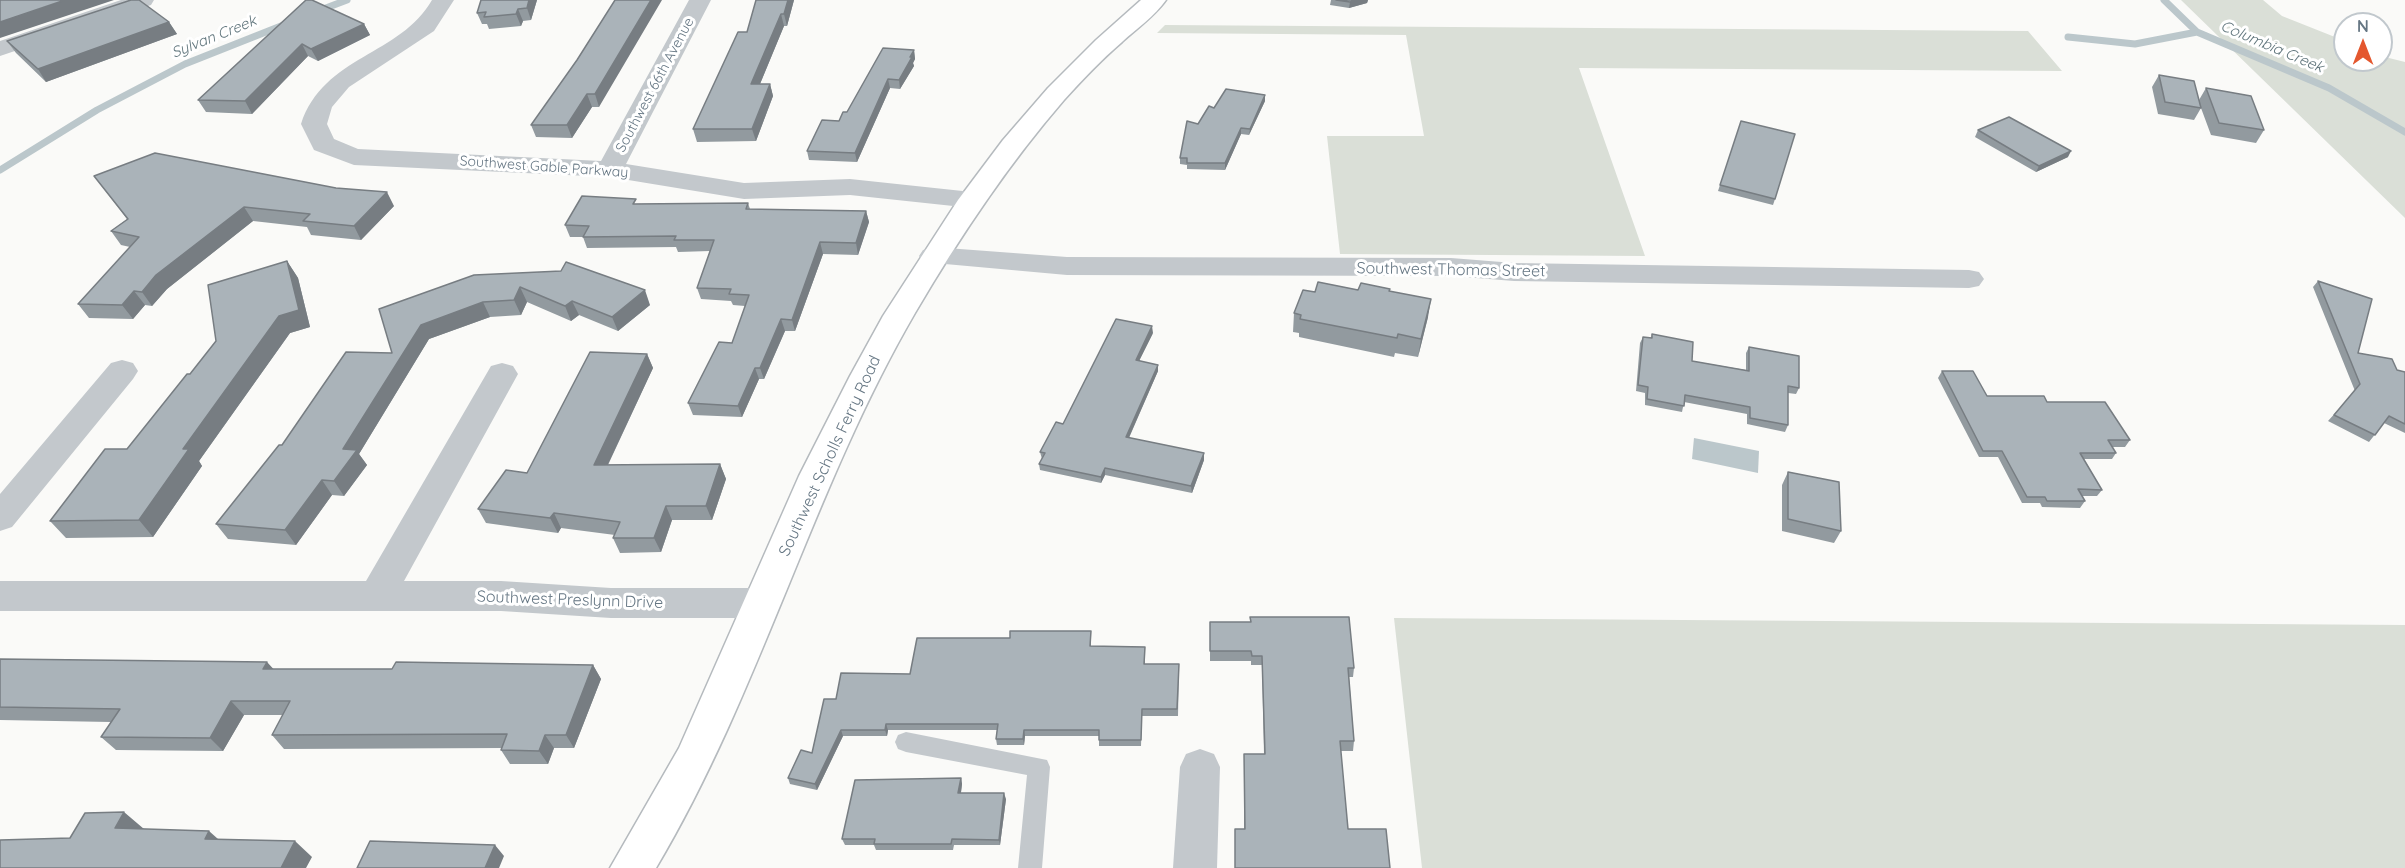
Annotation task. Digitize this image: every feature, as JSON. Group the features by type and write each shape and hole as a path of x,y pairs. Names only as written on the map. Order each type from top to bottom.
{"main road":[{"name":"Southwest Scholls Ferry Road","path":"632,868 693,762 835,437 887,336 933,256 999,163 1063,89 1092,58 1155,0"}],"street":[{"path":"0,49 143,0"},
{"name":"Southwest Gable Parkway","path":"443,0 426,26 340,82 320,105 314,124 322,144 354,157 610,169 744,191 850,187 972,200"},
{"name":"Southwest 66th Avenue","path":"610,169 699,0"},
{"name":"Southwest Thomas Street","path":"933,256 1078,267 1451,267 1514,272 1969,279"},
{"path":"0,518 122,371"},
{"path":"377,596 502,374"},
{"name":"Southwest Preslynn Drive","path":"0,596 501,596 611,603 762,603"},
{"path":"1195,868 1200,767"}],"lane":[{"path":"906,742 1039,767 1030,868"}],"shaded area":[{"path":"2181,0 2263,0 2282,16 2333,36 2333,72 2393,72 2393,59 2405,62 2405,218"},
{"path":"1165,25 2028,31 2062,71 1579,68 1645,256 1340,254 1327,136 1424,136 1406,35 1157,33"},
{"path":"1694,438 1759,451 1758,473 1692,459"},
{"path":"1394,618 2405,625 2405,868 1422,868"}],"building":[{"path":"0,0 65,0 0,22"},
{"path":"131,0 139,0 169,22 38,69 7,41"},
{"path":"306,0 312,0 364,24 311,49 302,44 245,101 198,100"},
{"path":"481,0 529,0 527,8 518,9 516,14 484,17 486,12 477,13"},
{"path":"615,0 651,0 595,94 587,94 567,125 531,125 577,60"},
{"path":"756,0 788,0 784,14 781,14 751,84 770,84 752,129 693,129 738,32 747,32"},
{"path":"883,48 914,50 899,80 888,79 855,153 807,151 822,120 839,121 843,112 847,112"},
{"path":"2159,75 2194,81 2201,108 2165,102"},
{"path":"2206,88 2251,96 2264,130 2219,123"},
{"path":"1226,89 1265,95 1250,129 1241,128 1225,163 1187,163 1187,158 1180,158 1187,121 1198,124 1209,106 1214,108"},
{"path":"2009,117 2071,151 2039,166 1978,130"},
{"path":"1741,121 1795,134 1775,199 1720,185"},
{"path":"155,153 336,188 387,192 354,226 303,221 310,214 244,207 156,275 142,292 134,291 122,305 78,304 139,237 111,231 128,219 94,176"},
{"path":"582,196 636,199 633,204 748,203 746,209 866,211 856,243 820,242 792,320 781,319 760,368 755,368 738,406 688,403 719,342 732,343 749,295 729,294 731,289 697,288 714,240 674,240 676,236 583,237 589,226 565,225"},
{"path":"287,261 299,310 279,316 183,449 189,449 139,520 50,521 105,449 127,449 216,341 208,285"},
{"path":"566,262 645,290 612,317 572,301 565,306 520,287 514,300 483,302 421,325 343,449 357,450 334,481 322,480 285,530 216,524 279,445 282,445 346,352 392,353 379,309 474,275 561,271"},
{"path":"2318,281 2372,299 2358,353 2392,359 2397,370 2405,372 2405,424 2389,416 2375,435 2334,415 2360,384"},
{"path":"1318,282 1358,290 1361,283 1431,299 1421,339 1398,334 1397,338 1300,319 1301,315 1294,313 1303,290 1315,292"},
{"path":"1116,319 1152,326 1136,360 1158,365 1126,437 1204,453 1191,486 1105,468 1101,477 1039,464 1045,453 1040,452 1056,422 1063,424"},
{"path":"1652,334 1693,342 1692,361 1749,371 1749,347 1799,356 1799,388 1788,386 1788,425 1750,418 1750,407 1685,395 1684,406 1647,399 1648,387 1638,385 1643,337 1652,338"},
{"path":"590,352 647,354 594,465 720,464 706,506 666,506 654,538 613,538 620,522 554,513 550,518 478,509 506,470 527,473"},
{"path":"1942,371 1973,371 1987,396 2044,396 2047,402 2105,402 2130,440 2108,440 2116,453 2080,453 2102,490 2078,489 2085,501 2047,501 2045,497 2027,497 2002,451 1983,451"},
{"path":"1788,472 1839,482 1841,531 1788,519"},
{"path":"1250,617 1349,617 1354,668 1348,668 1354,741 1340,741 1348,829 1386,829 1390,868 1235,868 1235,829 1245,829 1244,754 1265,754 1262,656 1252,656 1251,651 1210,651 1210,622 1251,622"},
{"path":"1010,631 1091,631 1090,646 1145,647 1144,664 1179,664 1177,709 1142,709 1141,740 1099,740 1099,730 1024,730 1023,739 996,739 998,724 886,724 885,730 841,730 815,784 788,778 801,750 812,753 824,699 836,699 841,673 910,674 917,638 1010,638"},
{"path":"0,659 267,662 263,669 392,669 396,662 593,665 566,735 545,735 539,751 501,750 507,734 272,735 290,701 231,701 210,738 101,737 120,709 0,707"},
{"path":"961,778 958,793 1004,793 999,840 952,839 951,844 874,844 875,839 842,839 855,780"},
{"path":"124,812 115,828 209,831 205,839 295,841 281,868 0,868 0,840 70,838 85,813"},
{"path":"370,841 495,845 485,868 357,868"}],"waterway":[{"name":"Sylvan Creek","path":"318,11 347,0"},
{"name":"Columbia Creek","path":"2164,0 2197,32"},
{"name":"Sylvan Creek","path":"0,170 97,110 185,64 286,24"},
{"path":"2068,37 2135,44 2197,32"},
{"name":"Columbia Creek","path":"2197,32 2329,88 2405,132"}]}
